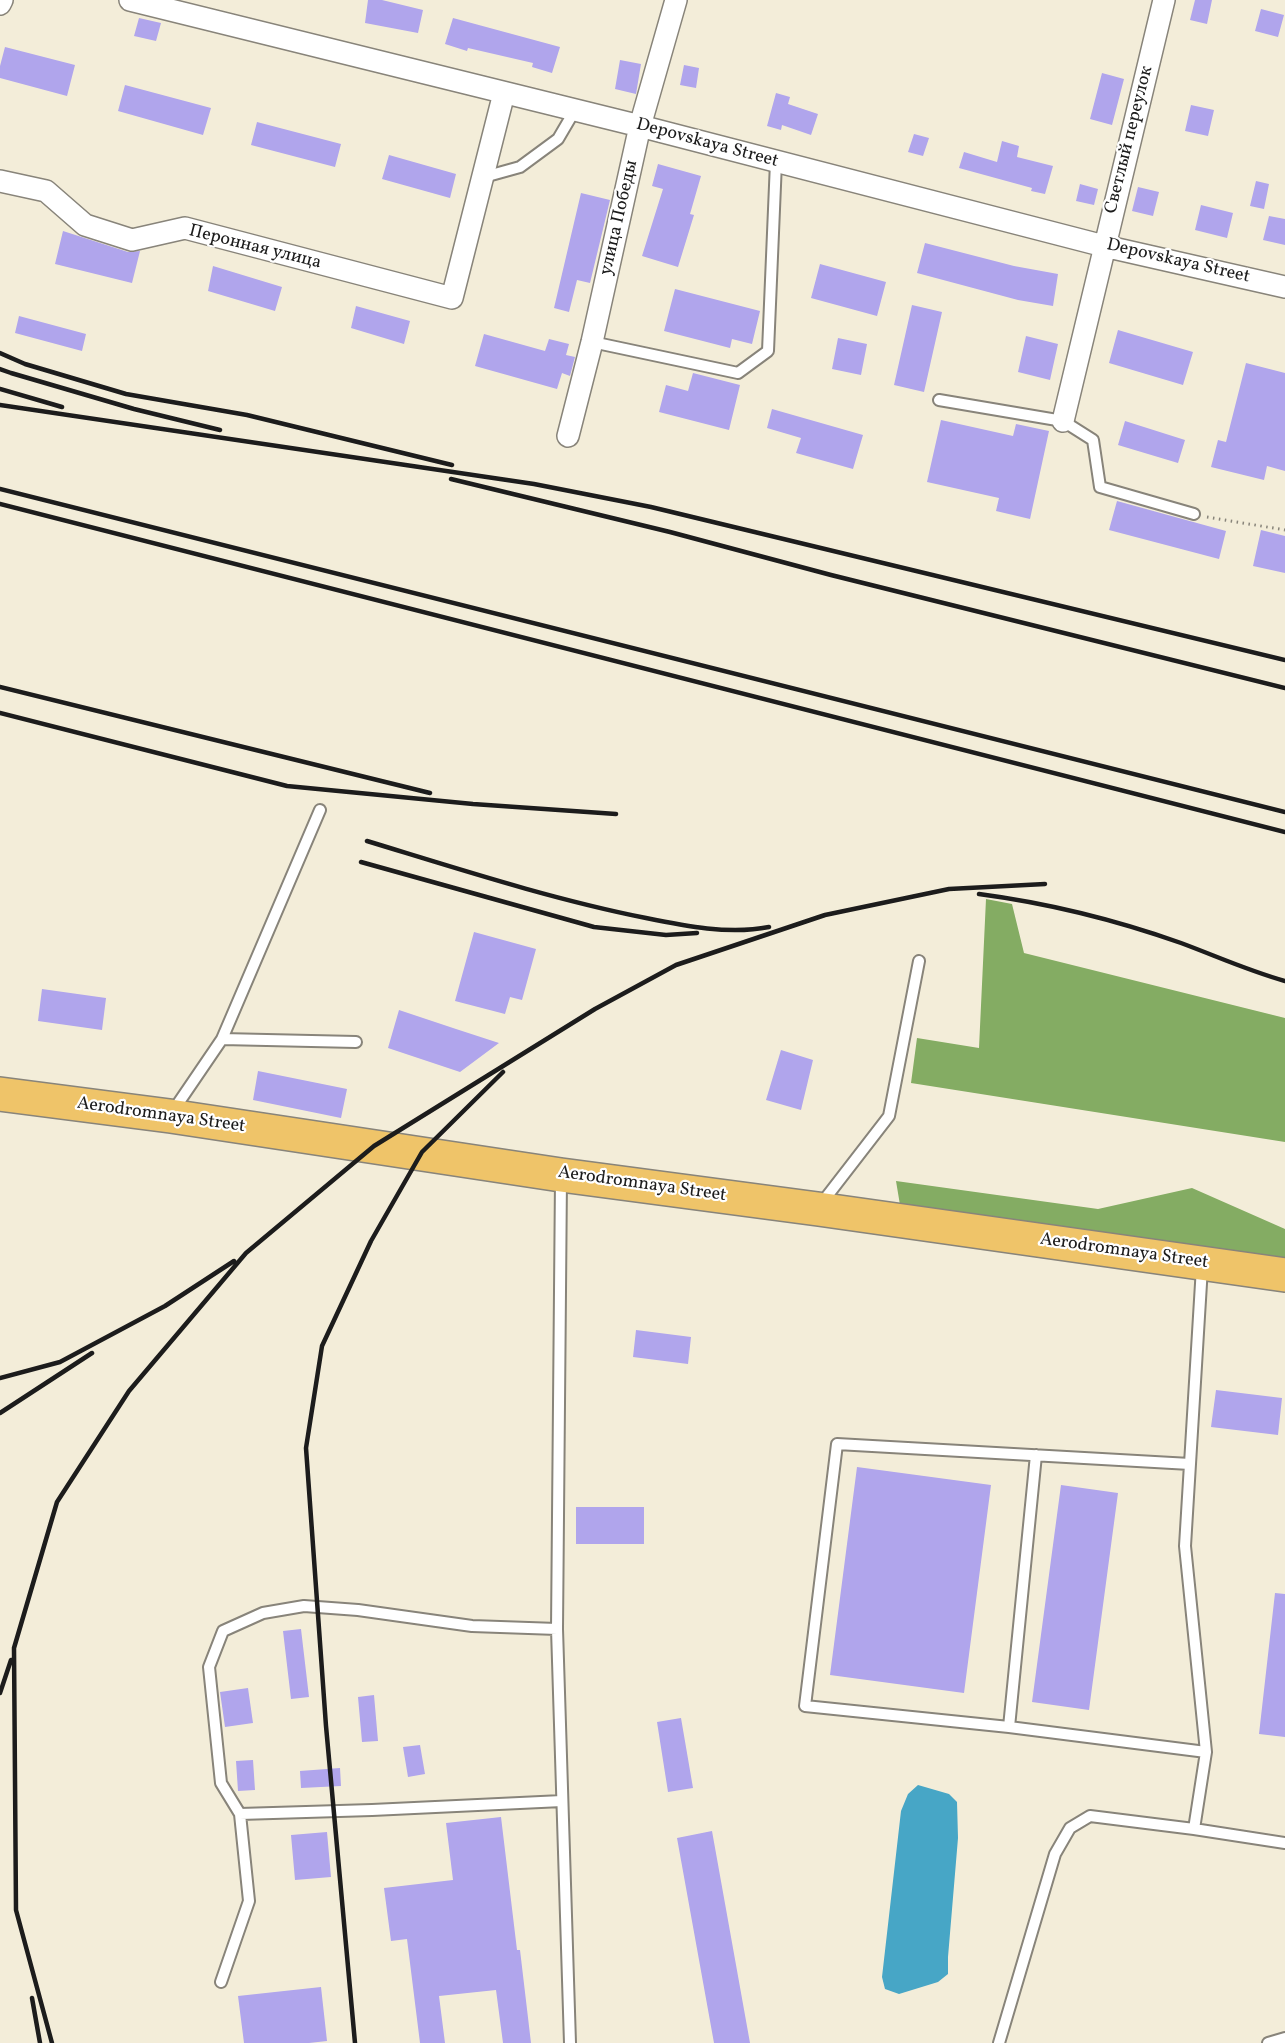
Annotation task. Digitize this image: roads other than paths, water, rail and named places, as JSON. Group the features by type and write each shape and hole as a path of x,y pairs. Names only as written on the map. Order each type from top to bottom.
{"main road":[{"name":"Aerodromnaya Street","path":"0,1094 170,1116 561,1175 1285,1275"}],"street":[{"path":"0,4 2,0"},
{"name":"Depovskaya Street","path":"130,0 640,126 1104,246 1285,287"},
{"name":"улица Победы","path":"568,436 592,342 640,126 676,0"},
{"name":"Светлый переулок","path":"1064,421 1164,0"},
{"path":"484,177 504,93"},
{"name":"Перонная улица","path":"0,181 46,191 86,225 132,240 185,228 452,298 484,177"}],"lane":[{"path":"484,177 520,167 558,139 575,110"},
{"path":"592,342 738,373 768,351 776,162"},
{"path":"939,400 1064,421 1094,440 1100,487 1194,514"},
{"path":"170,1116 222,1040 320,810"},
{"path":"818,1209 889,1116 919,961"},
{"path":"222,1040 356,1042"},
{"path":"561,1175 557,1629 570,2043"},
{"path":"1194,1829 1206,1752 1185,1546 1202,1264"},
{"path":"1190,1464 837,1444 805,1706 1009,1727 1206,1752"},
{"path":"1009,1727 1036,1455"},
{"path":"221,1982 249,1901 240,1814 221,1783 210,1679 209,1667 223,1631 263,1613 304,1606 358,1610 472,1626 557,1629"},
{"path":"240,1814 562,1801"},
{"path":"999,2043 1055,1854 1070,1828 1090,1816 1285,1843"},
{"path":"1268,2043 1285,2038"}],"water":[{"path":"918,1785 949,1794 957,1802 958,1838 948,1974 938,1982 899,1994 885,1989 882,1977 901,1811 908,1794"}],"railway":[{"path":"0,353 25,364 126,394 247,415 452,465"},
{"path":"0,369 134,409 220,430"},
{"path":"0,389 62,407"},
{"path":"0,405 534,484 651,507 1285,660"},
{"path":"451,479 670,532 831,575 1285,688"},
{"path":"0,489 1285,812"},
{"path":"0,504 1285,832"},
{"path":"0,687 430,793"},
{"path":"0,713 287,786 473,804 616,814"},
{"path":"367,841 540,893 646,918 723,930 769,927"},
{"path":"361,862 594,927 666,935 697,933"},
{"path":"52,2043 16,1910 14,1648 57,1502 129,1391 246,1253 374,1146 595,1009 676,965 825,915 949,889 1045,884"},
{"path":"979,894 1056,907 1132,927 1285,981"},
{"path":"355,2043 326,1726 306,1448 322,1346 371,1241 422,1152 503,1072"},
{"path":"0,1378 60,1362 165,1306 234,1261"},
{"path":"0,1413 92,1353"},
{"path":"0,1693 11,1660"},
{"path":"32,1998 40,2043"}]}
